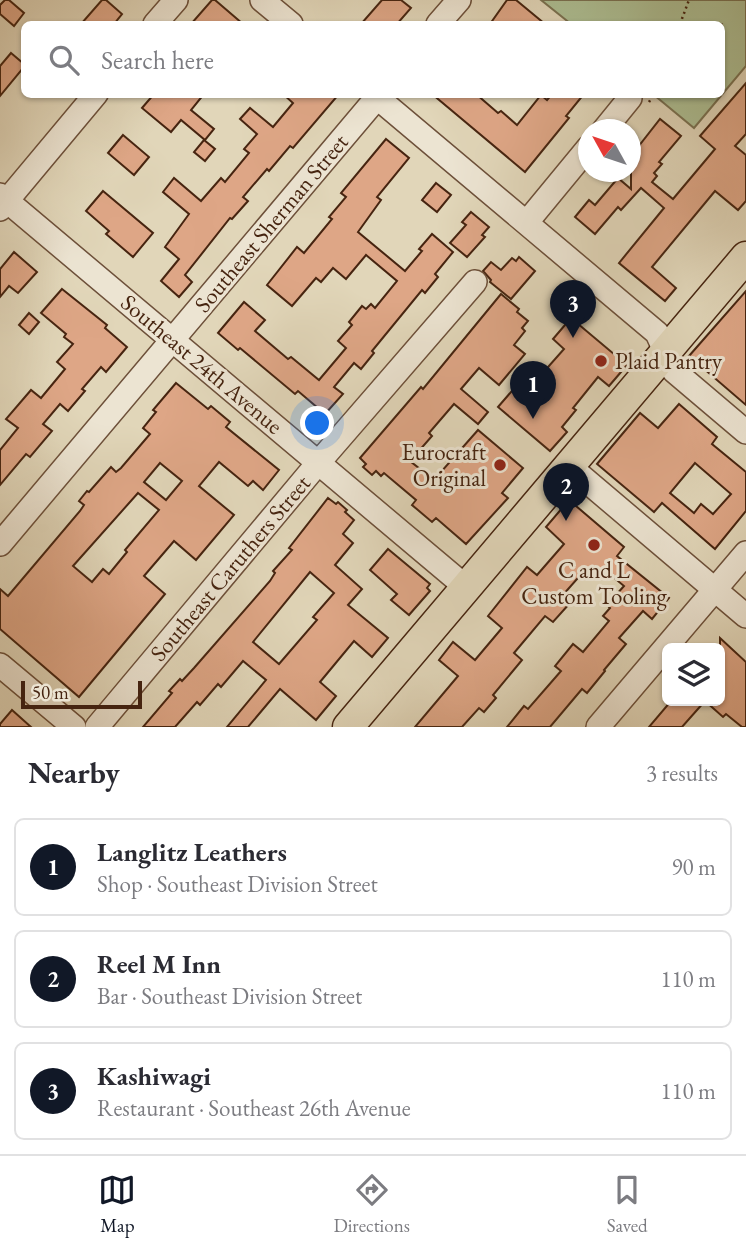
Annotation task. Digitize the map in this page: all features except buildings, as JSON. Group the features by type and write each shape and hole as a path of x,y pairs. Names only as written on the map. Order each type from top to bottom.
{"main road":[{"path":"348,727 746,257"}],"street":[{"path":"158,21 176,0"},
{"path":"262,0 286,21"},
{"path":"441,21 459,0"},
{"path":"2,202 93,98"},
{"name":"Southeast Sherman Street","path":"0,544 375,98"},
{"path":"379,98 657,332 674,370 746,432"},
{"path":"618,119 644,98"},
{"path":"527,222 578,161"},
{"name":"Southeast 24th Avenue","path":"2,202 173,340 467,588"},
{"name":"Southeast Caruthers Street","path":"97,727 319,462 475,282"},
{"path":"569,466 746,616"},
{"path":"598,727 746,553"},
{"path":"0,665 74,727"}],"path":[{"path":"681,21 689,0"}],"green space":[{"path":"541,0 746,0 746,66 725,91 725,21 567,21"},
{"path":"658,98 719,98 694,128"}],"place":[{"name":"Kashiwagi","path":"573,338"},
{"name":"Plaid Pantry","path":"601,361"},
{"name":"Langlitz Leathers","path":"533,419"},
{"name":"Eurocraft Original","path":"500,465"},
{"name":"Reel M Inn","path":"566,521"},
{"name":"C and L Custom Tooling","path":"594,545"}]}
